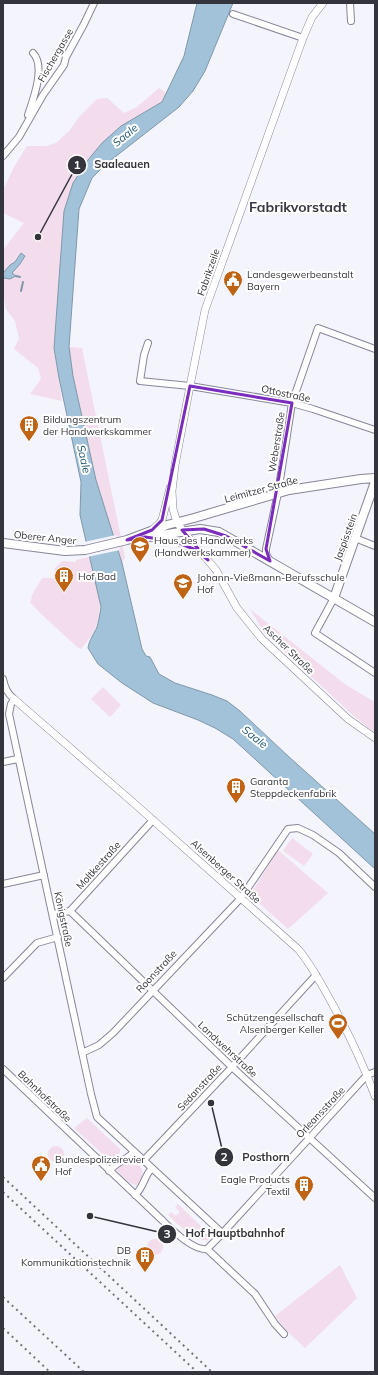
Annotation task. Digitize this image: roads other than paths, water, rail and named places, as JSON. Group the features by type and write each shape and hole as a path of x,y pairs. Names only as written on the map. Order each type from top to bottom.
{"main road":[{"name":"Leimitzer Straße","path":"124,541 177,522 278,493 304,487 375,478"},
{"name":"Jaspisstein","path":"334,598 375,482"},
{"path":"124,541 183,531 200,529 213,530 226,536 375,622"},
{"name":"Oberer Anger","path":"3,543 65,551 85,550 124,541"}],"street":[{"name":"Fischergasse","path":"3,156 19,137 43,95 64,64 66,57 94,3"},
{"name":"Fabrikzeile","path":"183,531 177,522 172,502 175,465 205,310 303,38 312,17 323,3"},
{"path":"350,3 351,21"},
{"path":"233,14 303,38"},
{"name":"Fischergasse","path":"19,137 30,107 39,72 38,61 33,53"},
{"name":"Weberstraße","path":"270,561 266,554 266,549 278,493 292,403 318,328 375,349"},
{"name":"Ottostraße","path":"148,343 144,355 140,381 190,386 292,403 313,408 375,430"},
{"path":"152,530 162,520 175,465"},
{"name":"Ascher Straße","path":"183,531 208,560 221,578 237,608 262,638 348,719 375,738"},
{"name":"Ascher Straße","path":"145,537 169,540 184,544 196,550 208,560"},
{"path":"355,538 375,546"},
{"path":"334,598 315,633 375,672"},
{"path":"3,679 5,689 14,699"},
{"name":"Königstraße","path":"14,699 11,704 9,714 97,1117 222,1233"},
{"name":"Alsenberger Straße","path":"14,699 298,949 316,975 354,1045 375,1096"},
{"path":"3,762 18,759"},
{"name":"Moltkestraße","path":"70,911 153,820"},
{"name":"Roonstraße","path":"82,1053 99,1045 113,1033 241,898 283,833 288,829 295,828 313,835 339,853 375,887"},
{"path":"3,884 44,875"},
{"path":"53,914 70,911"},
{"name":"Landwehrstraße","path":"70,911 232,1067 375,1198"},
{"path":"3,978 37,943 58,937"},
{"name":"Sedanstraße","path":"144,1160 316,975"},
{"name":"Bahnhofstraße","path":"3,1069 109,1171 182,1238 199,1249 207,1249"},
{"path":"367,1075 375,1072"},
{"name":"Orleansstraße","path":"207,1249 367,1075"},
{"path":"109,1171 117,1163 129,1157 134,1152"},
{"path":"135,1195 141,1189 147,1173 152,1168"},
{"path":"207,1249 255,1294 275,1324 284,1334"}],"water":[{"name":"Saale","path":"197,3 233,3 205,71 193,91 179,107 106,164 92,178 79,209 69,347 73,376 96,480 122,563 142,649 146,656 150,657 159,674 175,683 227,701 240,711 375,834 375,869 233,739 198,720 153,703 122,683 98,664 88,648 90,640 97,627 101,607 80,515 81,482 54,348 64,211 73,183 88,160 102,143 121,126 162,102 184,56"},
{"path":"21,253 25,256 12,273 16,276 10,279 4,278 3,273 15,262"}],"waterway":[{"path":"16,276 20,277"},
{"path":"21,291 23,282"}],"railway":[{"path":"3,1177 212,1372"},
{"path":"3,1192 197,1372"},
{"path":"3,1297 84,1372"},
{"path":"3,1328 50,1372"}],"place":[{"name":"Saaleauen","path":"38,237"},
{"name":"Landesgewerbeanstalt Bayern","path":"233,297"},
{"name":"Bildungszentrum der Handwerkskammer","path":"29,442"},
{"name":"Haus des Handwerks (Handwerkskammer)","path":"140,563"},
{"name":"Hof Bad","path":"64,593"},
{"name":"Johann-Vießmann-Berufsschule Hof","path":"183,600"},
{"name":"Garanta Steppdeckenfabrik","path":"236,804"},
{"name":"Schützengesellschaft Alsenberger Keller","path":"338,1040"},
{"name":"Posthorn","path":"211,1103"},
{"name":"Bundespolizeirevier Hof","path":"41,1182"},
{"name":"Eagle Products Textil","path":"304,1202"},
{"name":"Hof Hauptbahnhof","path":"90,1216"},
{"name":"DB Kommunikationstechnik","path":"145,1273"}],"district":[{"name":"Fabrikvorstadt","path":"298,207"}]}
